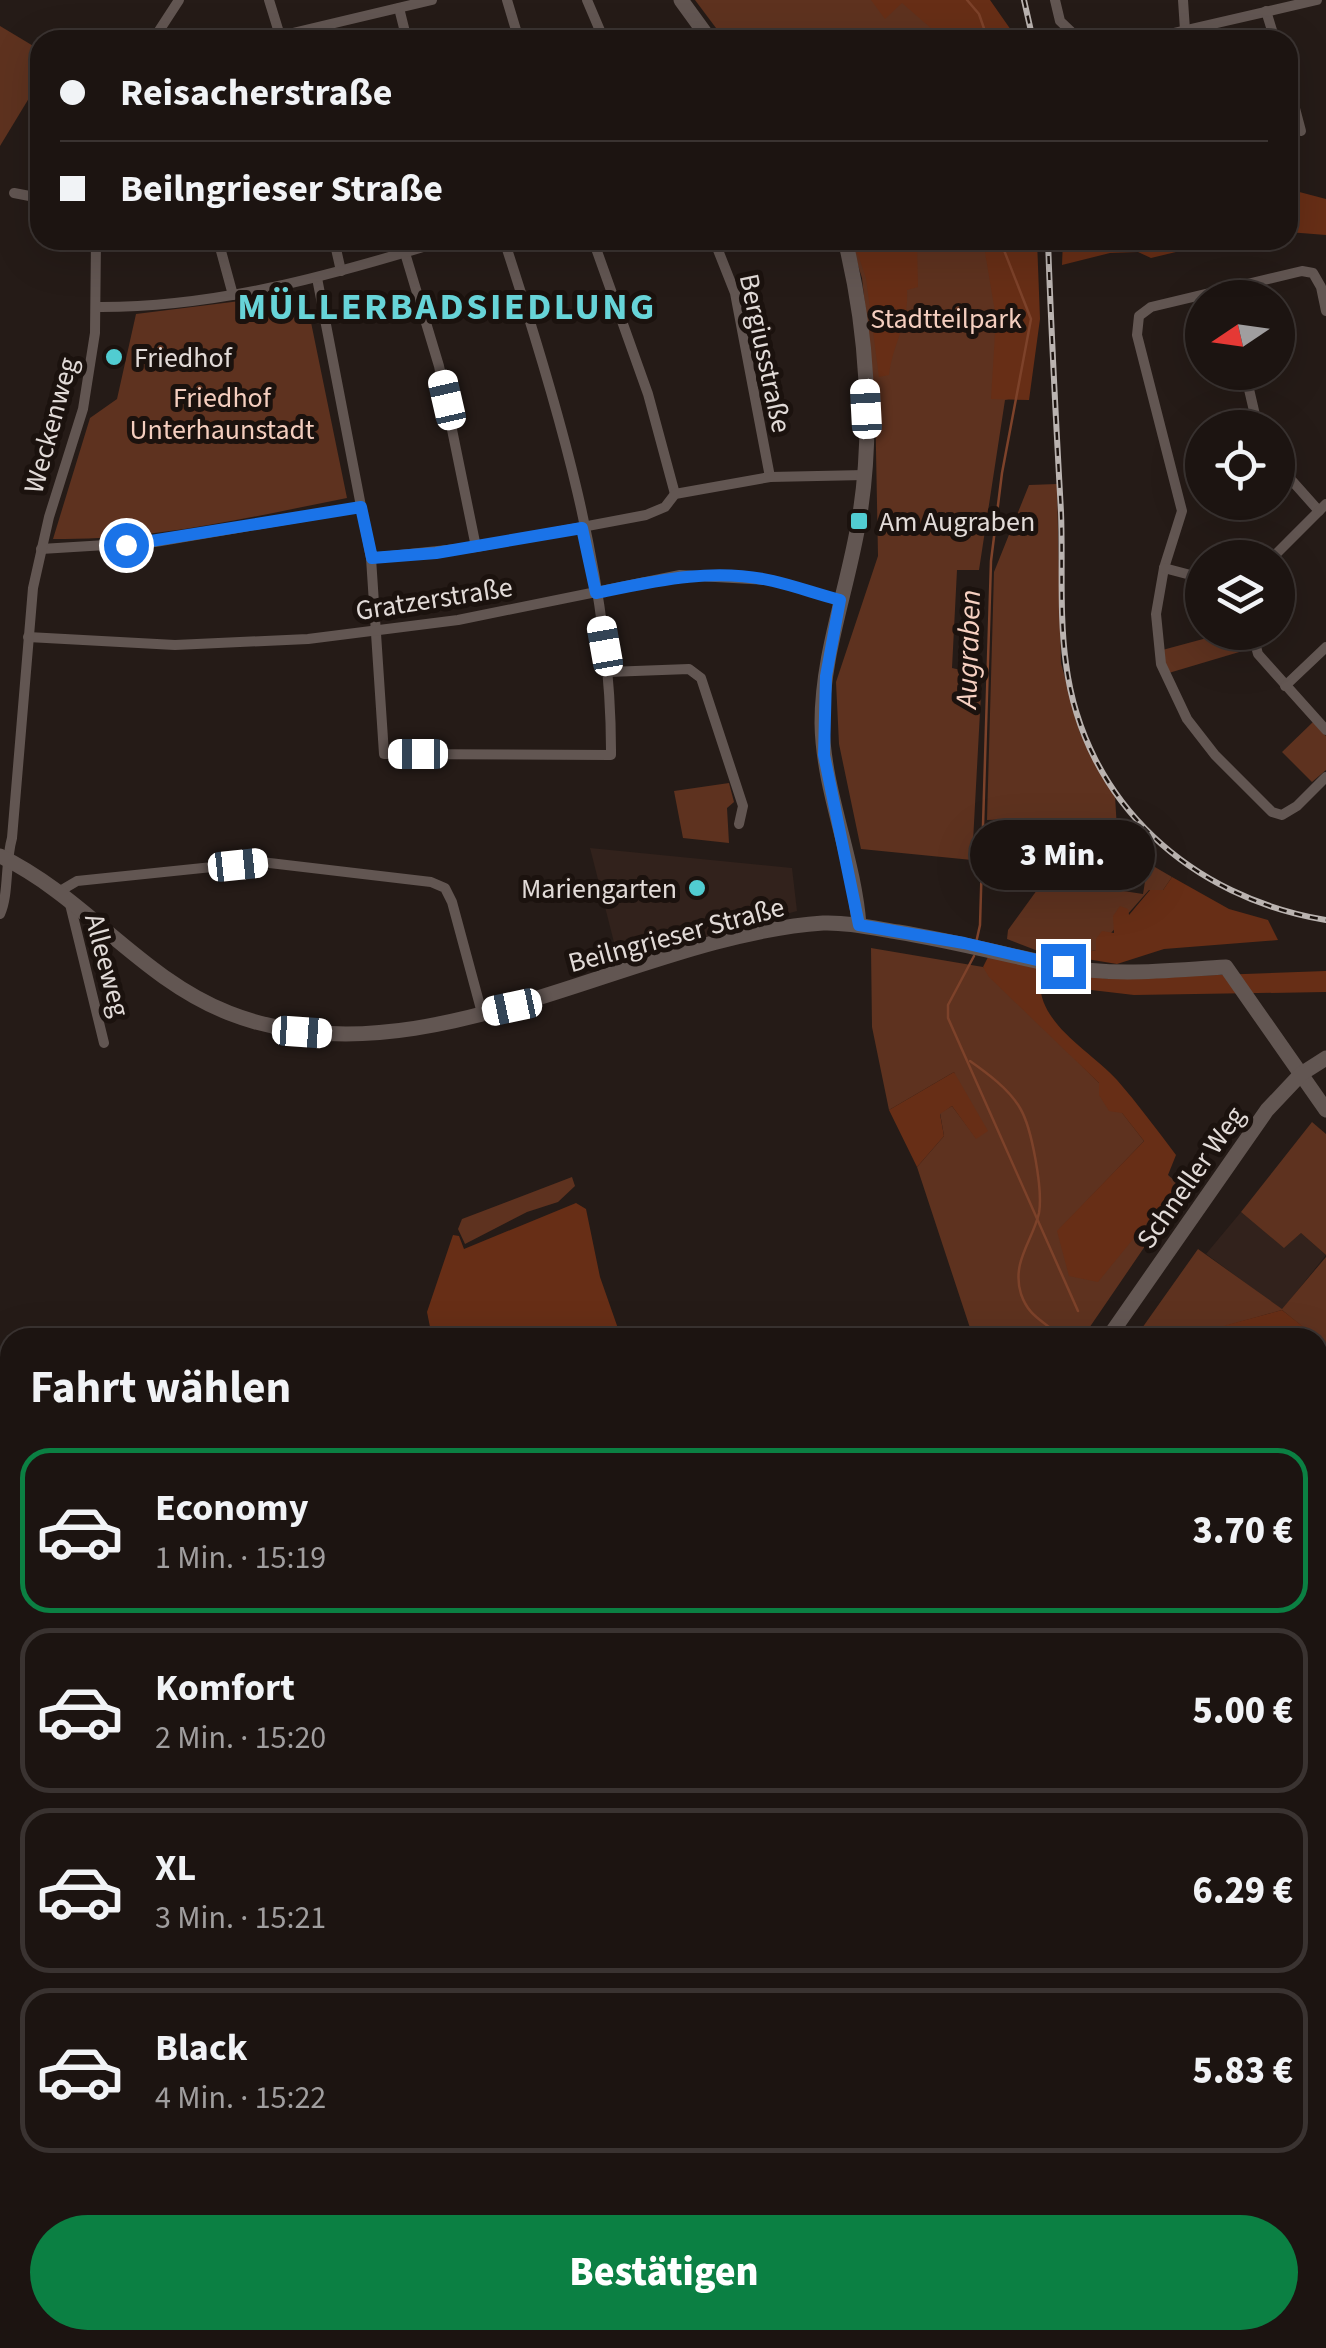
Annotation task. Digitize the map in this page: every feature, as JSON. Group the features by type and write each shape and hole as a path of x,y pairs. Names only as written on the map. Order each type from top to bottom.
{"main road":[{"path":"681,0 703,30"},
{"path":"848,250 862,338 865,475 826,676 824,755 859,925"},
{"name":"Beilngrieser Straße","path":"3,857 64,895 161,978 229,1013 264,1025 334,1034 482,1013 774,930 830,923 964,943 1063,966 1118,973 1226,967 1301,1074"},
{"name":"Schneller Weg","path":"1115,1328 1267,1110 1301,1074 1326,1058"},
{"path":"1301,1074 1326,1110"}],"street":[{"path":"159,30 178,0"},
{"path":"269,0 278,30"},
{"path":"312,30 432,0"},
{"path":"507,0 516,30"},
{"path":"587,0 600,30"},
{"path":"1055,0 1060,21 1069,30"},
{"path":"1183,0 1185,30 1317,0"},
{"path":"399,8 404,30"},
{"path":"1266,12 1272,30"},
{"path":"1298,120 1301,131"},
{"path":"14,193 30,196"},
{"name":"Weckenweg","path":"0,914 3,857 12,838 28,637 41,549 83,409 96,307 96,250"},
{"path":"221,250 233,295"},
{"path":"336,250 341,271"},
{"path":"96,307 233,295 317,278 414,250"},
{"path":"317,278 372,558 384,754 611,755 608,672 596,593 559,416 507,250"},
{"path":"597,250 648,394 675,494"},
{"name":"Bergiusstraße","path":"718,250 734,293 770,477"},
{"path":"405,253 443,383 476,547"},
{"path":"1267,280 1302,270 1313,273 1321,287 1326,311"},
{"path":"1185,300 1151,307 1138,316 1137,335 1182,511 1164,568 1156,614 1161,664 1186,719 1215,755 1272,812 1282,814 1296,806 1326,778"},
{"path":"372,558 476,547 646,515 665,507 675,494 770,477 865,475"},
{"path":"1290,540 1322,508 1295,482"},
{"path":"41,549 155,542 361,507"},
{"path":"1164,568 1185,574"},
{"name":"Gratzerstraße","path":"28,637 132,645 209,645 376,632 458,620 680,575 770,580 840,600"},
{"path":"1284,686 1326,647"},
{"path":"1257,650 1284,686 1326,730"},
{"path":"608,672 690,669 701,678 744,806 738,824"},
{"path":"64,895 77,881 261,862 431,882 444,888 452,902 482,1013"},
{"name":"Alleeweg","path":"64,895 104,1044"}],"shaded area":[{"path":"871,0 990,0 1011,30 933,30 902,3 885,19"},
{"path":"1298,192 1326,199 1326,235 1298,233"},
{"path":"856,250 917,250 918,287 907,290 906,313 889,375 879,377 866,278"},
{"path":"985,250 1037,250 1040,319 1029,400 991,399 996,318"},
{"path":"1063,250 1184,250 1151,258 1138,252 1110,253 1062,265"},
{"name":"Mariengarten","path":"590,848 792,868 797,911 619,962"},
{"path":"1172,877 1229,909 1268,920 1278,940 1164,949 1117,964 1038,951 1046,939 1087,952 1096,950 1096,939 1102,931 1114,933 1113,916 1120,906 1128,909 1129,915 1150,890 1163,890"},
{"path":"989,955 1108,979 1326,971 1326,992 1134,995 1040,984 1049,1013 1058,1025 1117,1080 1176,1155 1168,1175 1174,1189 1098,1282 1069,1276 1057,1231 1144,1141 1122,1113 1109,1111 1099,1095 1099,1083 989,977 983,967"},
{"path":"954,1072 988,1131 976,1139 952,1106 940,1114 944,1136 917,1167 889,1110"},
{"path":"576,1203 586,1209 600,1277 618,1328 430,1328 427,1312 453,1235 459,1236 464,1249"},
{"path":"1241,1212 1284,1247 1301,1233 1326,1255 1282,1310 1206,1254"},
{"path":"1282,1310 1305,1328 1216,1328"}],"green space":[{"path":"695,0 970,0 992,30 718,30"},
{"path":"0,26 30,44 30,96 0,146"},
{"name":"Stadtteilpark","path":"853,250 1020,250 1009,399 1005,400 979,570 957,570 952,668 982,675 972,860 861,849 839,744 836,682 878,556 875,397 862,278"},
{"name":"Friedhof Unterhaunstadt","path":"305,293 347,498 164,532 53,539 90,418 117,399 136,314"},
{"path":"1057,484 1061,663 1080,733 1115,796 1120,879 1047,867 1036,818 987,820 994,572 1029,485"},
{"path":"1185,644 1185,650 1246,650 1162,675 1155,652"},
{"path":"1313,722 1326,736 1326,770 1312,782 1282,752"},
{"path":"729,783 734,802 727,808 729,843 683,838 674,791"},
{"path":"1148,863 1172,877 1163,890 1149,890 1096,950 1087,952 1046,939 1038,951 1007,939 1008,930 1045,879 1143,894"},
{"path":"871,948 983,967 1099,1083 1144,1141 1058,1231 1168,1175 1184,1189 1089,1328 970,1328 917,1167 944,1136 940,1113 952,1106 976,1138 954,1072 889,1110 872,1027"},
{"path":"1312,1122 1326,1134 1326,1255 1301,1233 1284,1248 1241,1212"},
{"path":"572,1177 575,1186 558,1202 527,1212 465,1244 458,1229 462,1219"},
{"path":"1198,1249 1282,1309 1326,1257 1326,1328 1304,1328 1282,1310 1219,1328 1142,1328"}],"waterway":[{"name":"Augraben","path":"967,0 979,14 985,30"},
{"name":"Augraben","path":"976,943 980,925 991,561 1002,473 1031,319 1004,250"},
{"name":"Augraben","path":"974,956 948,1005 948,1018 1078,1311"},
{"name":"Augraben","path":"970,1061 1010,1094 1029,1130 1040,1203 1021,1261 1019,1282 1029,1309 1050,1328"}],"railway":[{"path":"1024,0 1031,30"},
{"path":"1048,250 1064,645 1077,714 1095,760 1121,800 1153,836 1190,866 1231,890 1277,908 1326,920"}],"place":[{"name":"Friedhof","path":"114,357"},
{"name":"Am Augraben","path":"859,521"},
{"name":"Mariengarten","path":"697,888"}],"district":[{"name":"MÜLLERBADSIEDLUNG","path":"447,306"}],"route":[{"path":"126,545 361,507 372,558 436,553 582,528 596,593 680,575 725,576 770,580 840,600 822,721 824,755 859,925 964,943 1063,966"}]}
